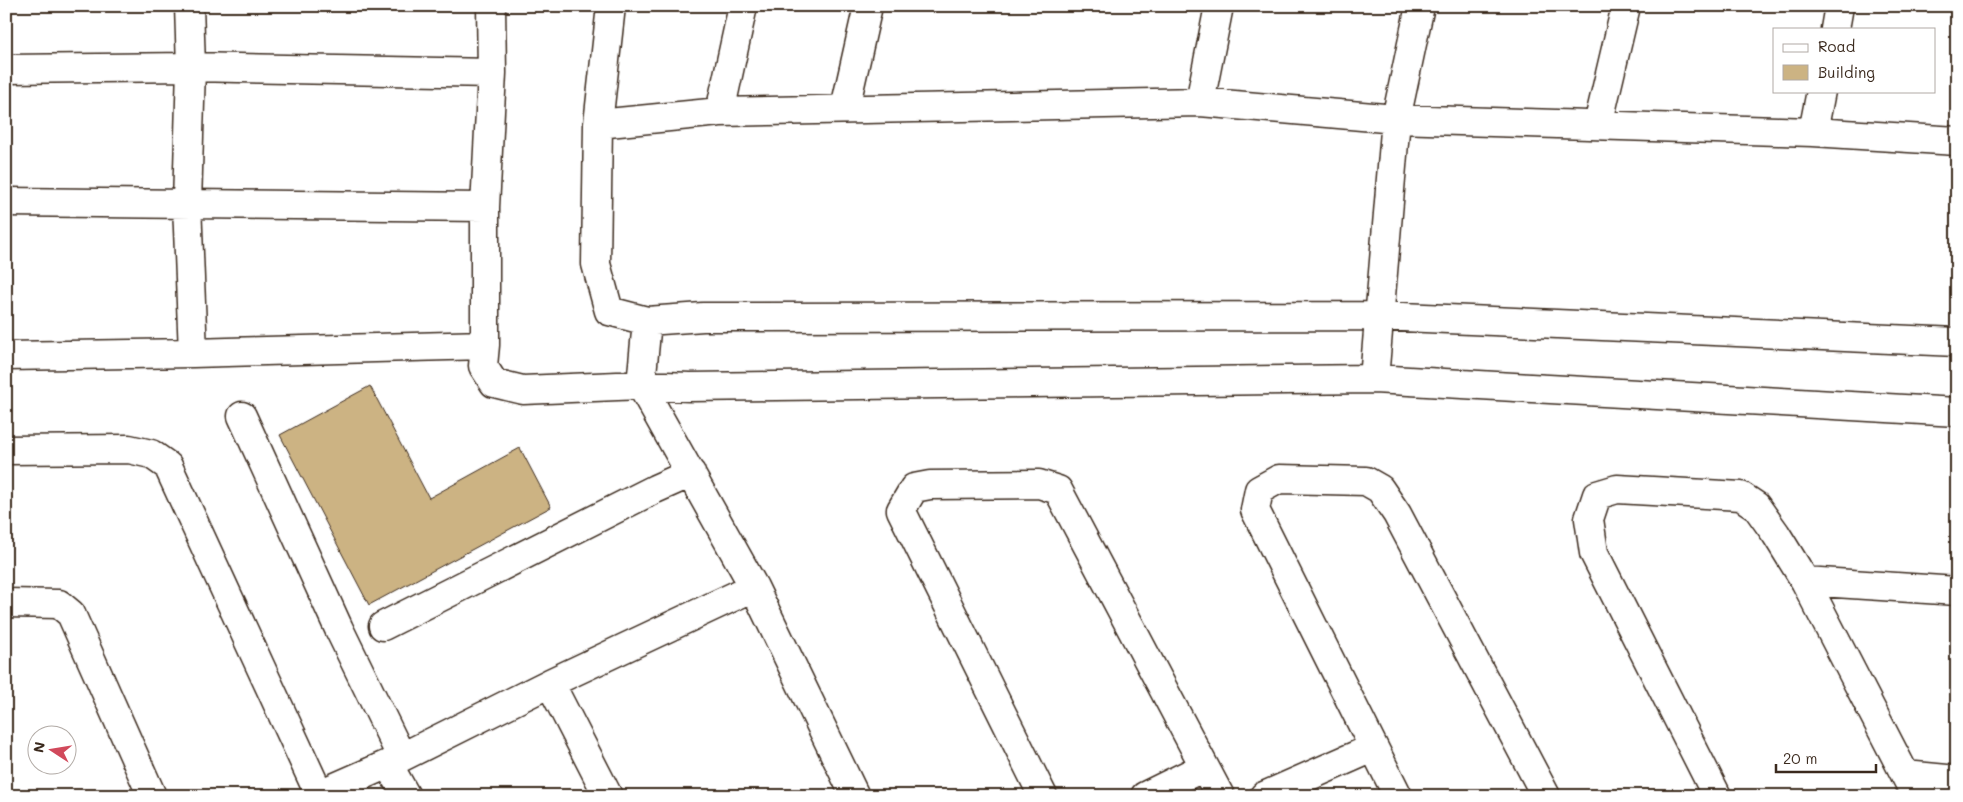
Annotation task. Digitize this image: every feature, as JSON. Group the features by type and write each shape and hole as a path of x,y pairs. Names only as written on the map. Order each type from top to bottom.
{"street":[{"path":"189,6 191,67 187,204 193,353"},
{"path":"491,6 492,73 485,207 485,346 483,366 494,383 523,390 641,385 690,387 1374,379 1957,412"},
{"path":"611,6 598,124 596,264 609,311 647,321 713,317 1380,316 1957,342"},
{"path":"720,112 743,6"},
{"path":"845,108 868,6"},
{"path":"1200,102 1218,6"},
{"path":"1374,379 1396,120 1420,6"},
{"path":"1598,125 1626,6"},
{"path":"1835,28 1839,6"},
{"path":"6,69 191,67 492,73"},
{"path":"1813,132 1821,92"},
{"path":"598,124 720,112 1200,102 1396,120 1813,132 1957,141"},
{"path":"6,202 485,207"},
{"path":"647,321 641,385 754,587 855,796"},
{"path":"6,356 485,346"},
{"path":"242,416 339,629 394,760 406,796"},
{"path":"6,450 128,449 151,454 168,466 317,795 754,587"},
{"path":"383,626 655,489 691,473"},
{"path":"1398,796 1255,510 1259,490 1279,479 1366,481 1380,490 1397,514 1546,796"},
{"path":"1044,796 901,510 914,488 930,485 1039,484 1058,490 1220,796"},
{"path":"1717,796 1594,553 1589,519 1597,495 1617,489 1741,496 1756,506 1805,581 1911,785 1957,780"},
{"path":"1805,581 1957,591"},
{"path":"6,603 59,604 72,614 152,796"},
{"path":"550,683 608,796"},
{"path":"1264,796 1374,748"},
{"path":"1146,796 1204,767"}],"building":[{"path":"370,386 429,498 520,448 551,507 369,605 280,435"}]}
